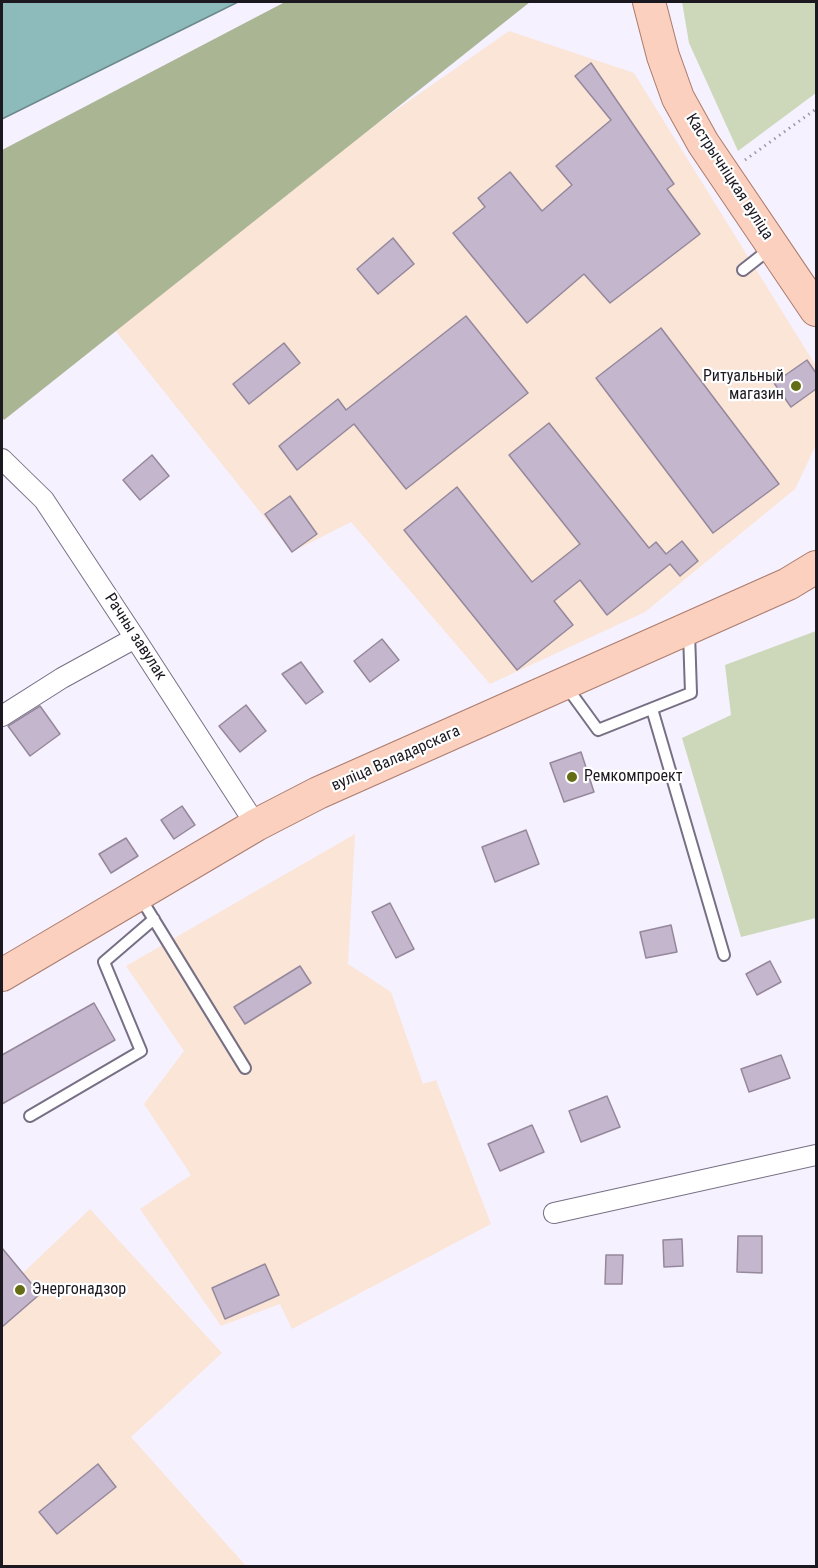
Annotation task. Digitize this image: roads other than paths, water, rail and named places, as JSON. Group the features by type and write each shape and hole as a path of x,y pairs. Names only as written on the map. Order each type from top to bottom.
{"main road":[{"name":"Кастрычніцкая вуліца","path":"649,2 663,56 678,98 703,143 816,310"},
{"name":"вуліца Валадарскага","path":"2,975 146,906 256,825 318,793 788,584 813,568"}],"street":[{"name":"Рачны завулак","path":"2,459 44,500 256,825"},
{"path":"2,716 62,678 135,638"},
{"path":"554,1213 816,1155"}],"lane":[{"path":"743,270 773,246"},
{"path":"564,683 598,730 691,693 689,627"},
{"path":"652,709 724,955"},
{"path":"30,1116 141,1051 104,962 146,906 245,1068"}],"place":[{"name":"Ритуальный магазин","path":"796,386"},
{"name":"Ремкомпроект","path":"572,777"},
{"name":"Энергонадзор","path":"20,1290"}]}
